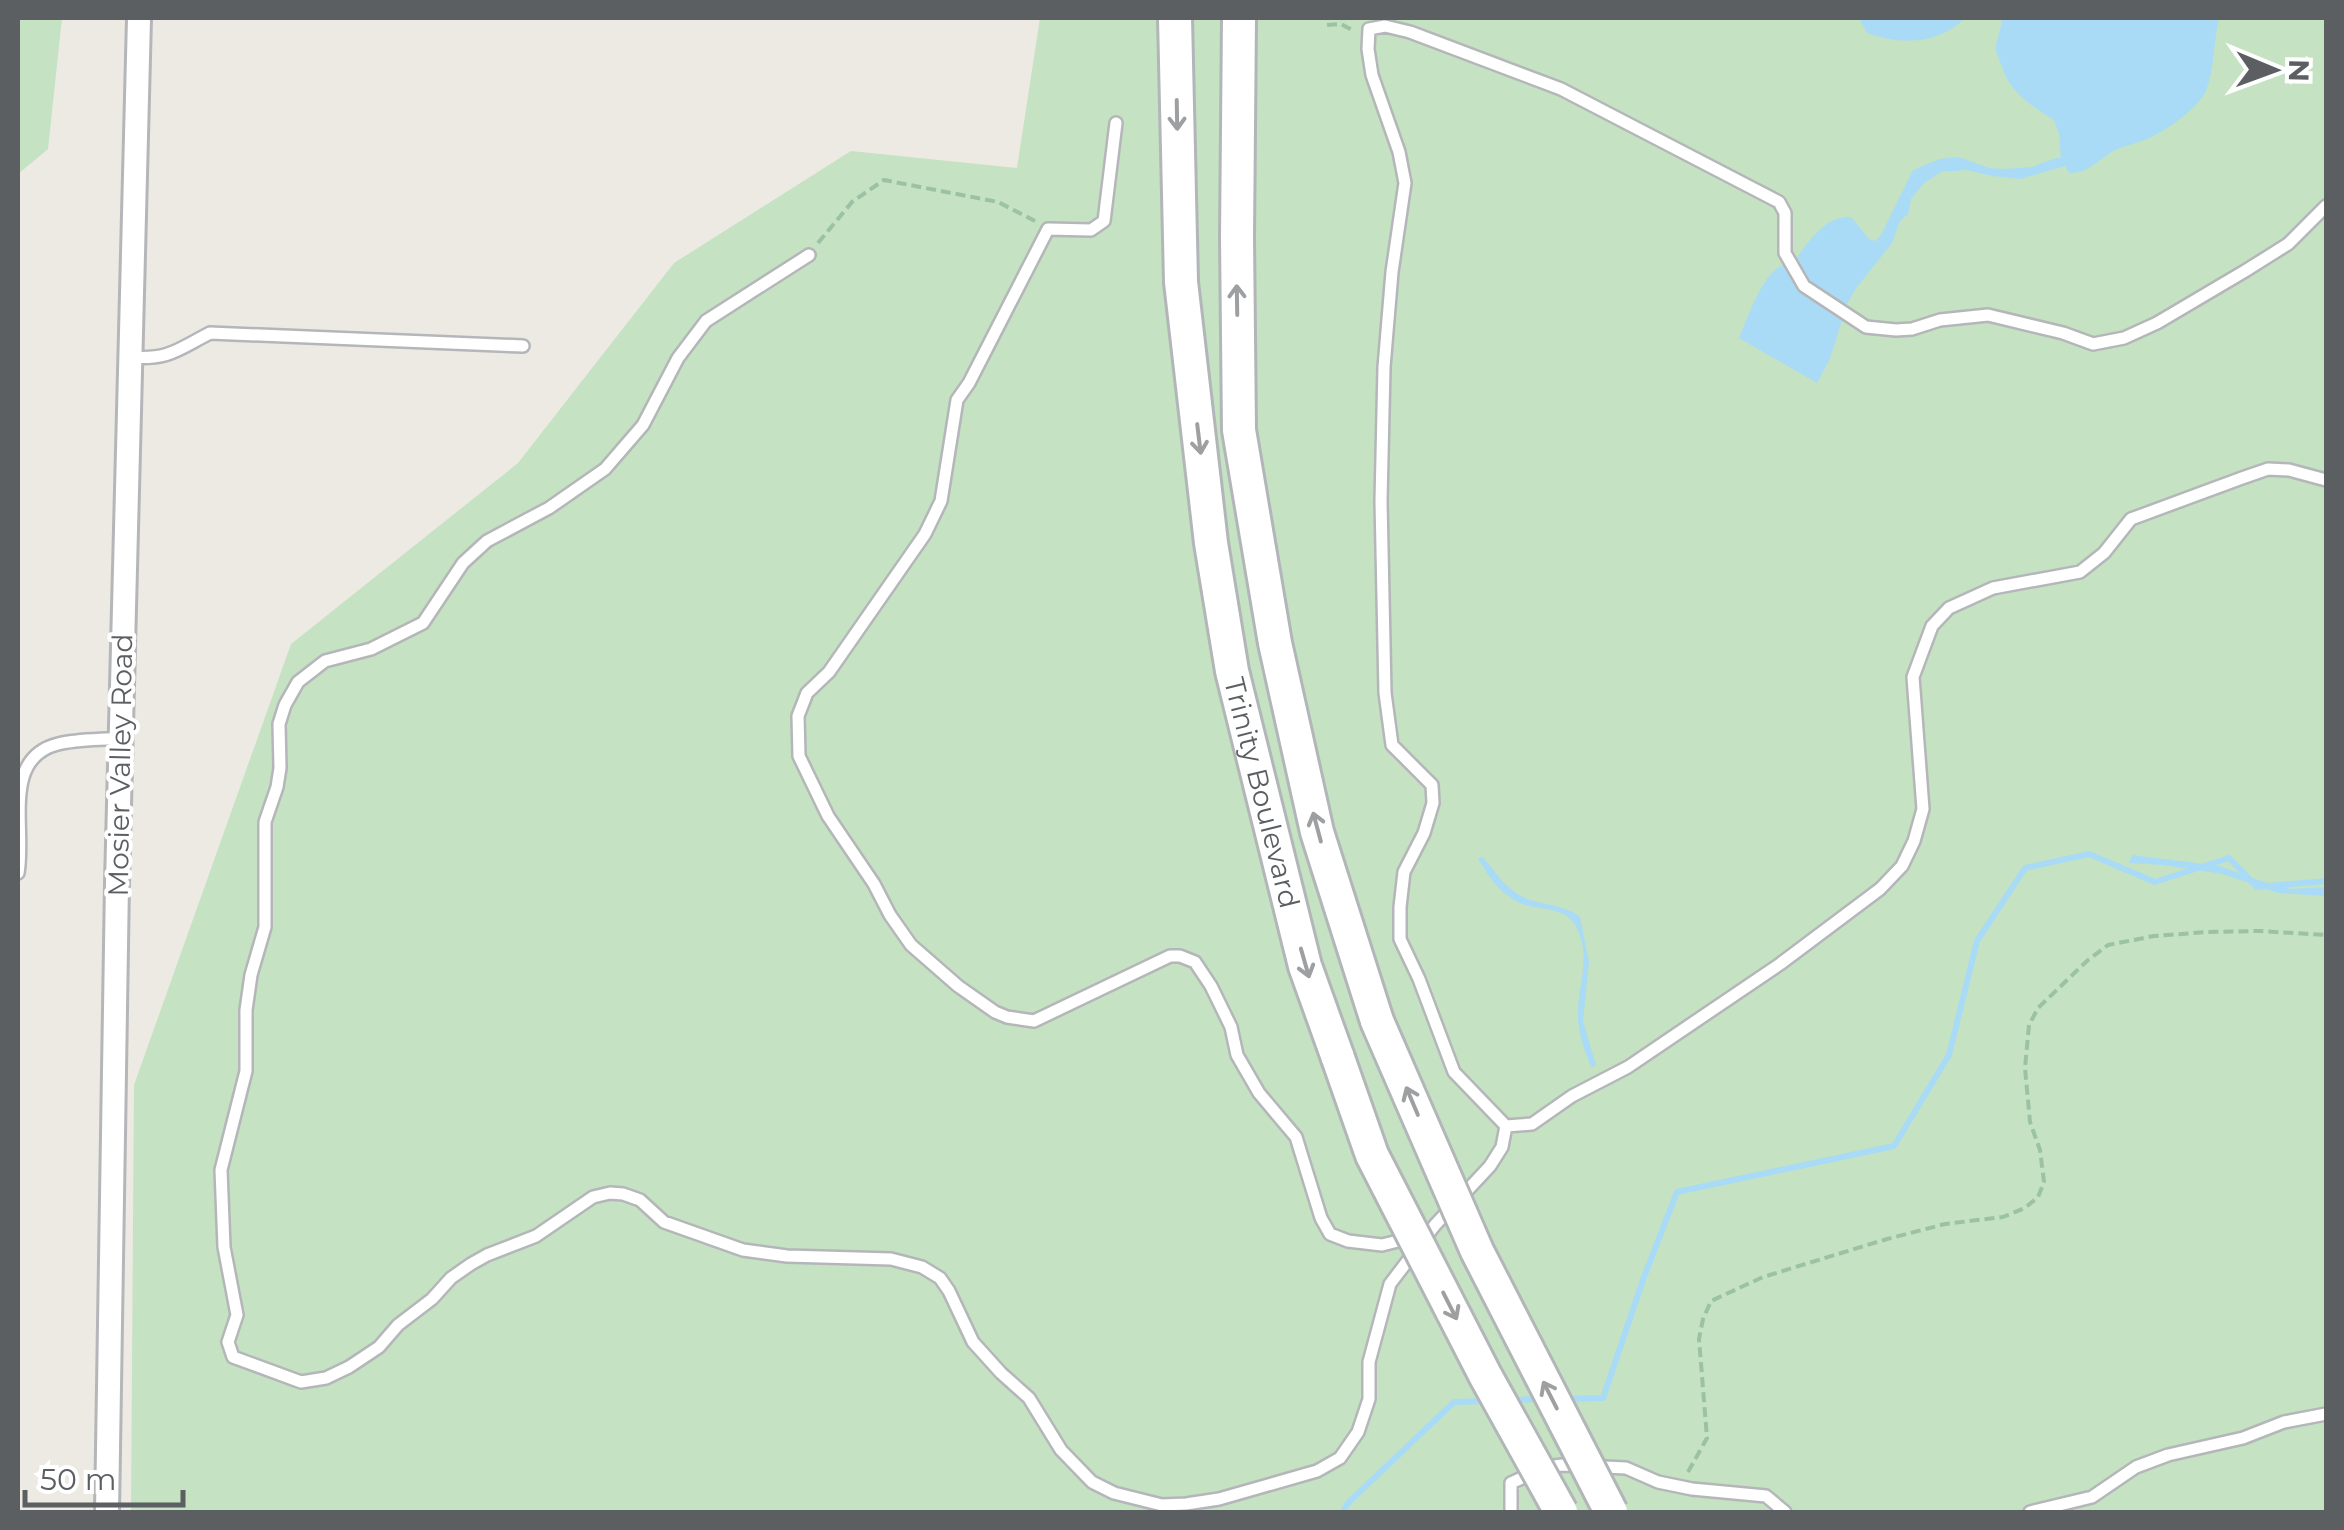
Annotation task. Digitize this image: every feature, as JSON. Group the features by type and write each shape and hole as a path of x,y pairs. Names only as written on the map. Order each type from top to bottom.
{"main road":[{"name":"Trinity Boulevard","path":"1175,18 1181,282 1214,562 1232,670 1305,966 1372,1155 1484,1375 1561,1512"},
{"name":"Trinity Boulevard","path":"1239,18 1238,430 1275,644 1317,832 1378,1020 1476,1251 1610,1512"}],"street":[{"name":"Mosier Valley Road","path":"107,1512 120,738 139,18"}],"lane":[{"path":"1506,1126 1454,1072 1420,979 1400,940 1404,872 1424,833 1433,803 1432,785 1392,746 1385,693 1381,502 1384,367 1405,183 1399,152 1372,75 1369,29 1385,26 1410,32 1560,89 1780,202 1785,253 1804,286 1866,327 1912,329 1940,320 1988,316 2094,344 2124,338 2157,323 2288,244 2326,206"},
{"path":"1116,122 1104,222 1091,230 1048,229 957,400 940,501 925,534 829,672 807,693 798,716 799,756 828,816 874,884 890,916 911,945 958,986 995,1012 1034,1022 1170,956 1195,962 1212,986 1231,1027 1237,1055 1259,1093 1296,1138 1321,1218 1330,1234 1348,1241 1382,1245 1428,1233"},
{"path":"809,255 706,320 678,358 643,425 606,469 549,508 487,541 463,563 422,623 371,649 325,661 298,682 285,705 279,724 277,788 265,822 265,927 246,1010 246,1070 221,1170 224,1247 236,1315 228,1342 233,1358 301,1382 326,1378 380,1347 398,1326 471,1264 536,1236 594,1197 623,1194 640,1200 664,1222 743,1250 788,1256 890,1258 922,1267 940,1278 974,1342 1028,1398 1060,1450 1092,1482 1114,1493 1162,1505 1219,1499 1317,1472 1340,1458 1358,1432 1369,1400 1369,1362 1390,1284 1428,1233 1490,1166 1502,1147 1506,1126"},
{"path":"130,357 168,356 210,334 523,346"},
{"path":"1506,1126 1532,1124 1572,1096 1628,1067 1780,964 1880,889 1902,866 1922,809 1913,677 1932,626 1950,608 1993,588 2080,572 2104,553 2131,519 2268,469 2326,480"},
{"path":"18,872 21,785 26,765 34,754 58,744 120,738"},
{"path":"2030,1512 2092,1497 2136,1468 2168,1455 2326,1414"},
{"path":"1511,1512 1511,1484 1546,1467 1562,1464 1626,1468 1674,1486 1766,1496 1785,1512"}],"path":[{"path":"1326,24 1350,28 1368,44"},
{"path":"809,255 852,202 884,180 998,202 1048,229"},
{"path":"1674,1486 1692,1468 1708,1438 1700,1339 1711,1301 1763,1277 1887,1239 1945,1224 2003,1217 2026,1208 2038,1197 2044,1182 2040,1150 2030,1122 2025,1068 2029,1026 2038,1008 2088,960 2108,945 2154,936 2259,931 2326,935"}],"green space":[{"path":"18,18 62,18 48,149 18,174"},
{"path":"1040,18 2326,18 2326,1512 131,1512 134,1085 291,644 518,463 674,263 851,151 1017,168"}],"water":[{"path":"1859,18 1965,18 1931,38 1906,41 1867,33"},
{"path":"2002,18 2219,18 2204,95 2162,131 2111,152 2090,168 2077,172 2069,173 2065,166 2020,179 1967,170 1941,172 1924,183 1911,199 1908,214 1900,221 1892,243 1847,304 1830,359 1817,383 1739,338 1770,275 1797,257 1826,224 1851,217 1875,241 1913,170 1939,159 1959,157 2004,169 2031,167 2061,158 2054,120 2021,97 2005,74 1996,48"},
{"path":"2132,855 2220,866 2291,889 2326,887 2326,896 2278,893 2223,874 2129,863"},
{"path":"1483,857 1519,895 1580,917 1589,962 1583,1021 1596,1065 1592,1068 1578,1022 1584,959 1575,925 1565,915 1520,903 1506,894 1486,872 1478,858"}],"waterway":[{"path":"1565,1399 1603,1398 1677,1192 1894,1146 1949,1055 1977,941 2025,868 2089,854 2155,882 2229,858 2257,887 2326,881"},
{"path":"1510,1400 1543,1399"},
{"path":"1343,1512 1454,1402 1488,1401"}]}
